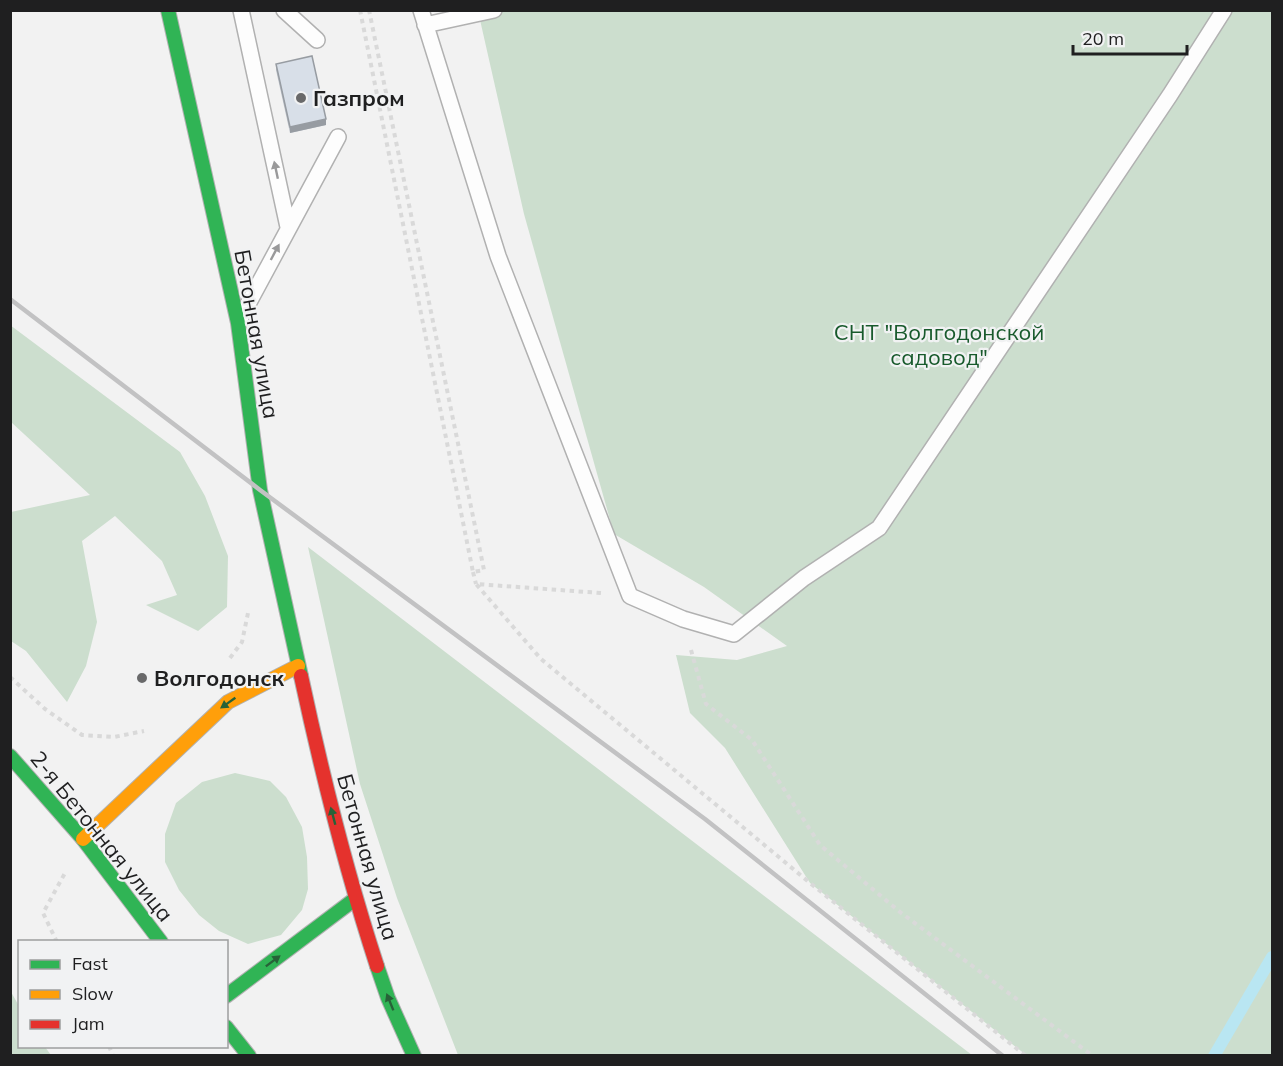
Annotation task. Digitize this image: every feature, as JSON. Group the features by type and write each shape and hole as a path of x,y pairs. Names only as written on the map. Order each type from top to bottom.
{"main road":[{"name":"Бетонная улица","path":"168,10 238,323 260,490 323,779 355,899 388,998 414,1056"},
{"path":"83,839 228,702 298,666"},
{"name":"2-я Бетонная улица","path":"10,756 83,839 159,940"},
{"path":"228,994 355,899"},
{"path":"228,1030 249,1056"},
{"path":"228,1035 242,1056"}],"lane":[{"path":"241,10 288,227"},
{"path":"284,10 317,40"},
{"path":"494,10 423,18 498,256 630,596 682,619 734,634 804,578 879,528 1224,10"},
{"path":"238,323 338,137"}],"path":[{"path":"360,10 476,584 541,659 810,883 1026,1056"},
{"path":"369,10 484,570 473,572"},
{"path":"476,584 630,596"},
{"path":"224,666 242,642 250,604"},
{"path":"682,619 706,704 752,740 820,845 900,912 1093,1056"},
{"path":"10,677 45,709 82,735 114,737 145,730"},
{"path":"56,940 43,913 83,839"}],"green space":[{"name":"СНТ \"Волгодонской садовод\"","path":"478,11 1272,11 1272,1055 1026,1055 810,883 725,748 690,713 676,655 737,660 787,646 704,587 614,534 524,214"},
{"path":"10,325 180,452 205,496 228,556 227,607 198,631 146,605 177,595 162,561 115,516 82,541 97,622 86,666 67,702 26,651 11,641 11,512 90,495 11,422"},
{"path":"308,547 972,1055 458,1055 397,898 360,784"},
{"path":"235,773 270,781 286,797 302,827 307,857 308,889 302,910 281,935 248,944 219,931 199,915 179,890 165,862 165,834 176,803 202,782"},
{"path":"11,992 18,1004 18,1048 46,1048 51,1055 11,1055"}],"building":[{"name":"Газпром","path":"312,56 326,119 290,127 276,64"}],"waterway":[{"path":"1214,1056 1272,957"}],"railway":[{"path":"10,299 260,490 705,819 1003,1056"}],"traffic: fast":[{"path":"168,10 238,323 260,490 301,676"},
{"path":"10,756 83,839 159,940"},
{"path":"228,994 355,899"},
{"path":"377,966 388,998 414,1056"},
{"path":"228,1030 249,1056"}],"traffic: slow":[{"path":"83,839 228,702 298,666"}],"traffic: jam":[{"path":"301,676 335,822 377,966"}],"place":[{"name":"Газпром","path":"301,98"},
{"name":"Волгодонск","path":"142,678"}]}
